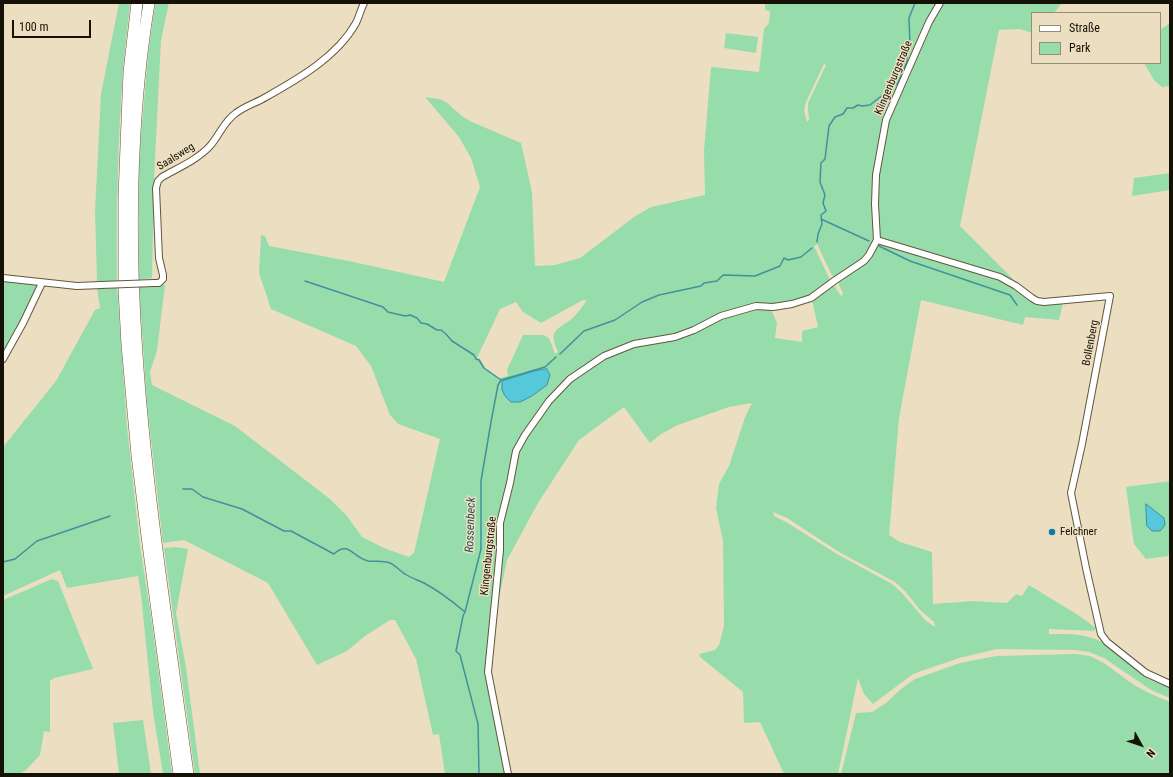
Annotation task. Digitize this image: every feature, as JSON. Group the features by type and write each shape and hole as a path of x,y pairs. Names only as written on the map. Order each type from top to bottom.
{"highway":[{"path":"137,3 129,72 124,196 124,290 127,345 137,455 179,774"},
{"path":"149,3 135,124 133,289 136,345 144,433 157,545 188,774"}],"street":[{"name":"Saalsweg","path":"3,278 77,286 161,282 163,275 159,258 156,192 158,181 162,177 189,163 202,154 210,146 228,120 236,113 289,84 328,56 356,23 364,3"},
{"name":"Klingenburgstraße","path":"508,774 488,672 500,550 500,523 516,452 525,435 549,401 570,379 604,356 634,344 675,337 694,330 721,316 756,306 773,307 792,304 811,298 864,261 877,240 875,204 876,176 886,120 928,22 940,3"},
{"name":"Bollenberg","path":"877,240 1000,277 1037,301 1044,302 1110,296 1071,493 1101,634 1108,642 1146,673 1170,684"},
{"path":"3,359 23,323 41,283"}],"green space":[{"path":"119,3 130,3 123,69 120,122 117,202 117,282 97,283 95,211 101,94"},
{"path":"155,3 169,3 161,40 154,179 152,278 139,280 139,159 148,56"},
{"path":"765,3 1062,3 1055,12 1031,12 1031,33 1020,29 999,30 960,226 1014,280 988,270 874,236 865,258 834,279 817,244 814,246 830,280 810,296 791,303 771,305 757,304 720,314 694,329 696,332 722,318 758,308 771,309 777,323 775,338 802,342 802,331 818,327 812,300 831,286 835,287 841,296 843,293 839,285 839,281 867,263 871,258 874,249 880,244 987,275 1007,284 1026,298 1039,305 1063,303 1059,320 1025,317 1023,325 921,300 899,418 889,535 900,542 932,552 933,604 974,601 1007,603 1016,594 1022,596 1029,585 1078,615 1096,628 1094,631 1049,629 1049,634 1069,634 1089,637 1102,642 1148,679 1170,688 1170,698 1151,690 1104,658 1089,652 1074,650 997,649 959,658 913,674 873,704 864,694 858,678 838,774 784,774 760,722 744,723 743,692 700,657 699,654 715,650 719,645 724,626 723,541 716,508 719,484 729,466 745,417 752,403 729,407 678,425 661,434 650,443 624,407 579,440 538,503 507,560 499,598 497,597 502,550 502,523 512,481 508,481 498,522 497,549 485,672 506,774 445,774 439,734 433,735 416,659 395,620 390,620 365,636 347,651 317,665 268,583 184,540 163,543 147,404 139,287 165,285 157,351 150,372 152,385 235,426 330,499 347,516 362,537 384,548 409,557 414,553 440,439 398,424 390,415 371,366 356,346 271,309 259,273 261,235 265,236 269,246 349,261 444,282 480,187 471,158 459,137 425,97 439,99 446,102 463,117 472,122 521,143 532,192 535,266 555,265 580,258 634,217 651,207 705,195 704,150 711,67 759,72 764,29 769,23 770,11 765,10","holes":["824,64 826,65 808,103 809,120 807,122 804,110 806,102","905,84 891,115 887,115 899,85","583,300 587,300 574,317 555,333 554,341 558,352 555,354 549,338 543,335 523,335 507,370 508,376 499,378 485,368 480,359 477,358 500,309 516,302 523,312 541,323","773,512 787,518 839,552 895,582 905,591 920,610 934,622 935,627 925,620 902,593 892,584 837,554 774,516"]},
{"path":"1170,23 1170,87 1165,86 1163,88 1154,80 1145,64 1161,64 1161,29"},
{"path":"726,33 758,37 756,53 724,48"},
{"path":"1170,173 1170,190 1132,196 1134,178"},
{"path":"3,280 35,284 37,287 3,353"},
{"path":"117,287 127,427 140,546 172,774 163,774 153,712 138,576 67,588 60,570 3,596 3,447 56,381 95,310 100,308 97,288"},
{"path":"1170,481 1170,549 1168,556 1146,559 1134,544 1126,487"},
{"path":"176,547 188,549 176,613 186,667 200,774 195,774 164,548"},
{"path":"52,579 58,581 93,669 54,678 50,681 50,732 44,731 40,755 25,771 18,774 3,774 3,600"},
{"path":"1076,654 1090,656 1104,663 1134,685 1170,702 1170,774 841,774 856,713 872,712 886,703 901,689 915,679 960,663 996,656"},
{"path":"143,720 151,774 119,774 113,723"}],"water":[{"path":"547,369 550,375 547,385 532,396 520,402 511,402 505,396 502,390 502,381 534,371"},
{"path":"1146,504 1164,518 1165,525 1160,531 1152,531 1147,526"}],"waterway":[{"name":"Rossenbeck","path":"817,242 822,224 821,215 826,211 823,203 825,195 820,182 821,163 825,159 829,126 835,117 843,114 847,108 853,108 858,105 870,105 898,83 907,62 907,55 910,46 909,18 915,3"},
{"path":"821,219 869,241"},
{"path":"879,246 910,261 1010,295 1017,305"},
{"name":"Rossenbeck","path":"560,354 584,331 615,320 642,302 659,295 717,281 723,275 755,276 780,266 784,258 788,260 801,257 812,248"},
{"path":"305,281 383,307 388,312 405,316 410,315 417,318 421,323 427,324 437,330 441,330 452,341 474,355 484,368 501,380"},
{"name":"Rossenbeck","path":"479,774 478,724 460,655 456,651 463,616 481,549 481,481 491,422 498,385 501,380 545,367 556,357"},
{"path":"183,489 192,489 203,497 242,509 284,531 291,531 334,554 339,550 347,549 358,557 368,561 390,563 403,573 435,589 465,612"},
{"path":"3,562 15,559 37,541 110,516"}],"place":[{"name":"Felchner","path":"1052,532"}]}
